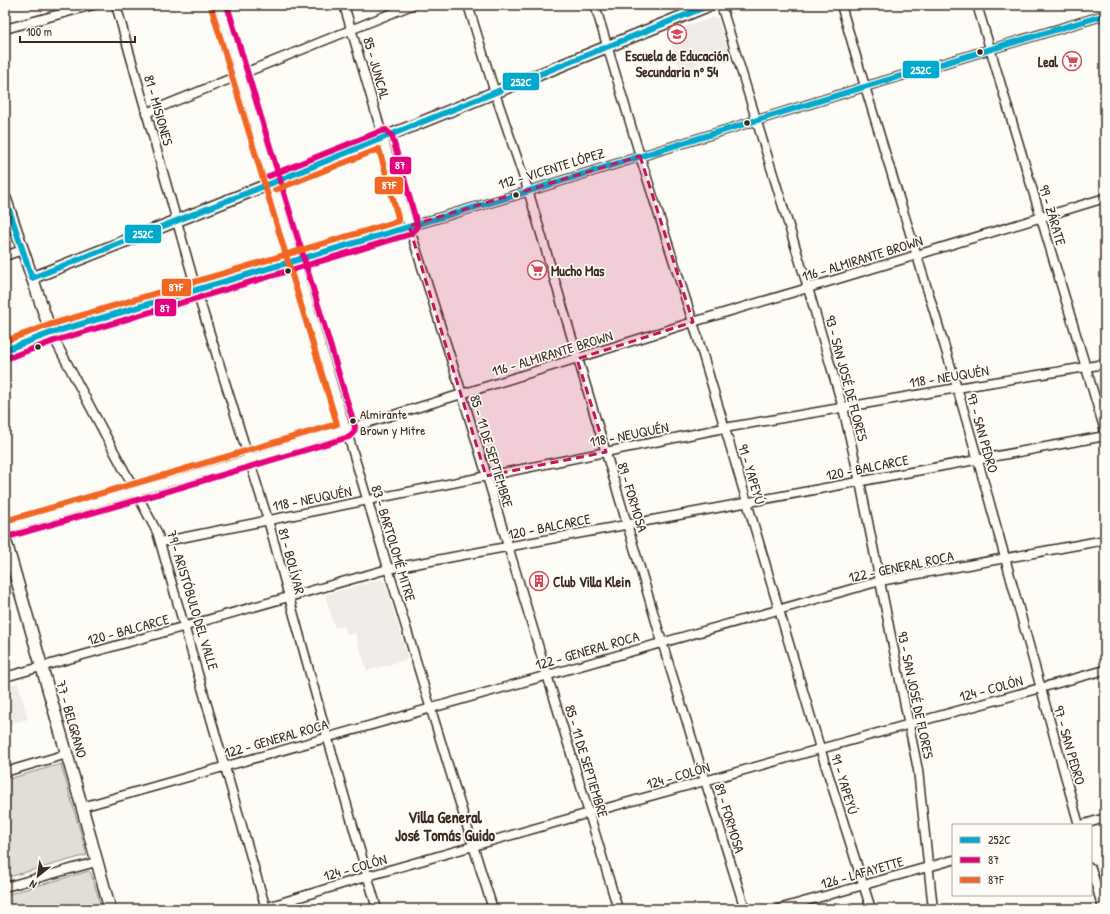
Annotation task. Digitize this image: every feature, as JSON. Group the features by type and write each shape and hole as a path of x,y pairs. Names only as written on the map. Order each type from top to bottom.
{"street":[{"path":"5,29 63,9 93,5"},
{"name":"81 - MISIONES","path":"116,5 176,221"},
{"name":"83 - BARTOLOMÉ MITRE","path":"218,5 347,429 367,500 493,909"},
{"name":"85 - JUNCAL","path":"344,5 384,138"},
{"path":"146,113 412,5"},
{"name":"89 - FORMOSA","path":"468,5 495,93 528,190 662,642 745,909"},
{"name":"91 - YAPEYÚ","path":"595,5 780,609 820,748 871,909"},
{"path":"32,278 384,138 710,5"},
{"name":"93 - SAN JOSÉ DE FLORES","path":"721,5 808,288 843,408 860,482 920,783 933,909"},
{"name":"97 - SAN PEDRO","path":"841,5 864,87 957,388 1040,688 1080,824"},
{"name":"99 - ZÁRATE","path":"977,5 1105,431"},
{"name":"112 - VICENTE LÓPEZ","path":"5,350 51,334 196,289 296,261 864,87 1105,15"},
{"name":"85 - 11 DE SEPTIEMBRE","path":"384,138 409,226 462,394 618,909"},
{"name":"79 - ARISTÓBULO DEL VALLE","path":"5,198 51,334 136,491 161,542 226,766 264,909"},
{"name":"116 - ALMIRANTE BROWN","path":"5,529 248,459 577,359 693,322 1105,198"},
{"name":"81 - BOLÍVAR","path":"176,221 268,520 327,736 377,909"},
{"path":"5,256 22,250"},
{"name":"118 - NEUQUÉN","path":"161,542 724,428 1105,364"},
{"name":"120 - BALCARCE","path":"5,677 388,569 1105,436"},
{"name":"77 - BELGRANO","path":"5,538 110,909"},
{"name":"122 - GENERAL ROCA","path":"82,807 327,736 880,581 1105,540"},
{"name":"124 - COLÓN","path":"264,909 368,876 589,813 1105,670"},
{"path":"5,772 67,754"},
{"path":"1084,824 1105,818"},
{"name":"126 - LAFAYETTE","path":"778,909 952,860"},
{"path":"5,887 96,862"},
{"path":"1092,871 1103,909"}],"highlighted area":[{"path":"640,156 693,322 577,359 606,452 486,476 409,226"}],"shaded area":[{"path":"714,17 718,19 729,54 696,64 699,72 682,77 668,32"},
{"path":"381,579 385,582 408,659 367,671 355,633 347,635 344,626 335,628 325,595"},
{"path":"18,683 28,719 5,725 5,687"},
{"path":"61,764 87,855 5,878 5,780"},
{"path":"89,871 91,873 101,906 92,909 5,909 5,895"}],"transit line":[{"name":"87","path":"7,537 349,437 354,432 355,427 227,5"},
{"name":"252C","path":"5,198 32,278 272,183 710,5"},
{"name":"87F","path":"5,521 337,424 211,7"},
{"name":"252C","path":"5,350 51,333 516,195 864,87 1105,15"},
{"name":"87","path":"8,358 54,341 411,234 417,228 392,136 386,130 269,176"},
{"name":"87F","path":"5,341 49,325 399,221 379,149 275,190"}],"place":[{"name":"Escuela de Educación Secundaria nº 54","path":"677,34"},
{"name":"Leal","path":"1072,61"},
{"name":"Mucho Mas","path":"537,270"},
{"name":"Almirante Brown y Mitre","path":"353,421"},
{"name":"Club Villa Klein","path":"539,581"}],"district":[{"name":"Villa General José Tomás Guido","path":"445,826"}]}
